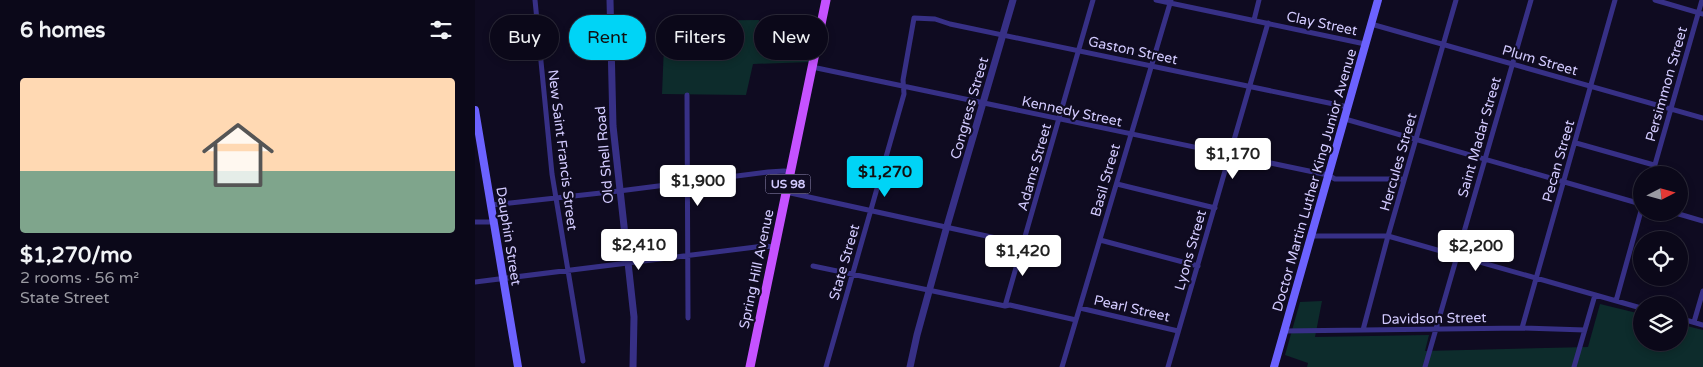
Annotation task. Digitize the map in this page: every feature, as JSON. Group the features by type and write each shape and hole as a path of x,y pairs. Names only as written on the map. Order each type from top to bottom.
{"main road":[{"name":"Spring Hill Avenue","path":"750,367 826,0"},
{"name":"Doctor Martin Luther King Junior Avenue","path":"1274,367 1378,0"},
{"name":"Dauphin Street","path":"475,110 518,367"}],"street":[{"name":"New Saint Francis Street","path":"535,0 546,126 583,360"},
{"name":"Old Shell Road","path":"610,0 611,88 619,191 635,317 633,367"},
{"name":"Congress Street","path":"910,367 929,290 1013,0"},
{"name":"Adams Street","path":"1023,244 1093,0"},
{"name":"Clay Street","path":"1156,0 1170,1 1365,44"},
{"path":"1254,20 1259,0"},
{"name":"Hercules Street","path":"1363,330 1456,0"},
{"name":"Saint Madar Street","path":"1425,367 1531,0"},
{"name":"Pecan Street","path":"1523,328 1615,0"},
{"path":"1655,0 1701,13"},
{"name":"Persimmon Street","path":"1655,165 1701,13 1701,0"},
{"name":"Basil Street","path":"1062,367 1170,1"},
{"name":"Gaston Street","path":"914,18 935,19 950,24 1348,107"},
{"name":"State Street","path":"826,367 904,94 903,80 914,18"},
{"name":"Lyons Street","path":"1168,367 1268,23"},
{"name":"Plum Street","path":"1371,24 1703,118"},
{"name":"Kennedy Street","path":"812,67 1335,179 1404,179"},
{"path":"687,95 688,318"},
{"path":"1345,119 1633,202"},
{"path":"1576,143 1655,165"},
{"path":"491,205 768,172 790,172"},
{"path":"1117,184 1215,208"},
{"path":"786,192 1023,244 1005,306"},
{"path":"1688,217 1703,221"},
{"path":"1616,300 1638,221"},
{"path":"475,222 494,222"},
{"path":"1311,236 1388,236 1633,305"},
{"path":"1100,240 1197,266"},
{"path":"475,282 766,245 775,247"},
{"path":"813,266 1076,320"},
{"path":"1694,322 1703,291"},
{"path":"1574,367 1595,295"},
{"name":"Pearl Street","path":"1080,308 1178,331"},
{"path":"1688,320 1703,325"},
{"name":"Davidson Street","path":"1284,332 1523,328 1585,330"}],"green space":[{"path":"744,20 754,20 754,60 811,60 811,62 753,64 746,95 662,94 663,60 744,60"},
{"path":"1322,301 1315,337 1429,335 1425,351 1588,347 1600,304 1633,312 1633,351 1688,351 1688,326 1703,330 1703,367 1307,367 1308,363 1285,355 1300,302"}]}
